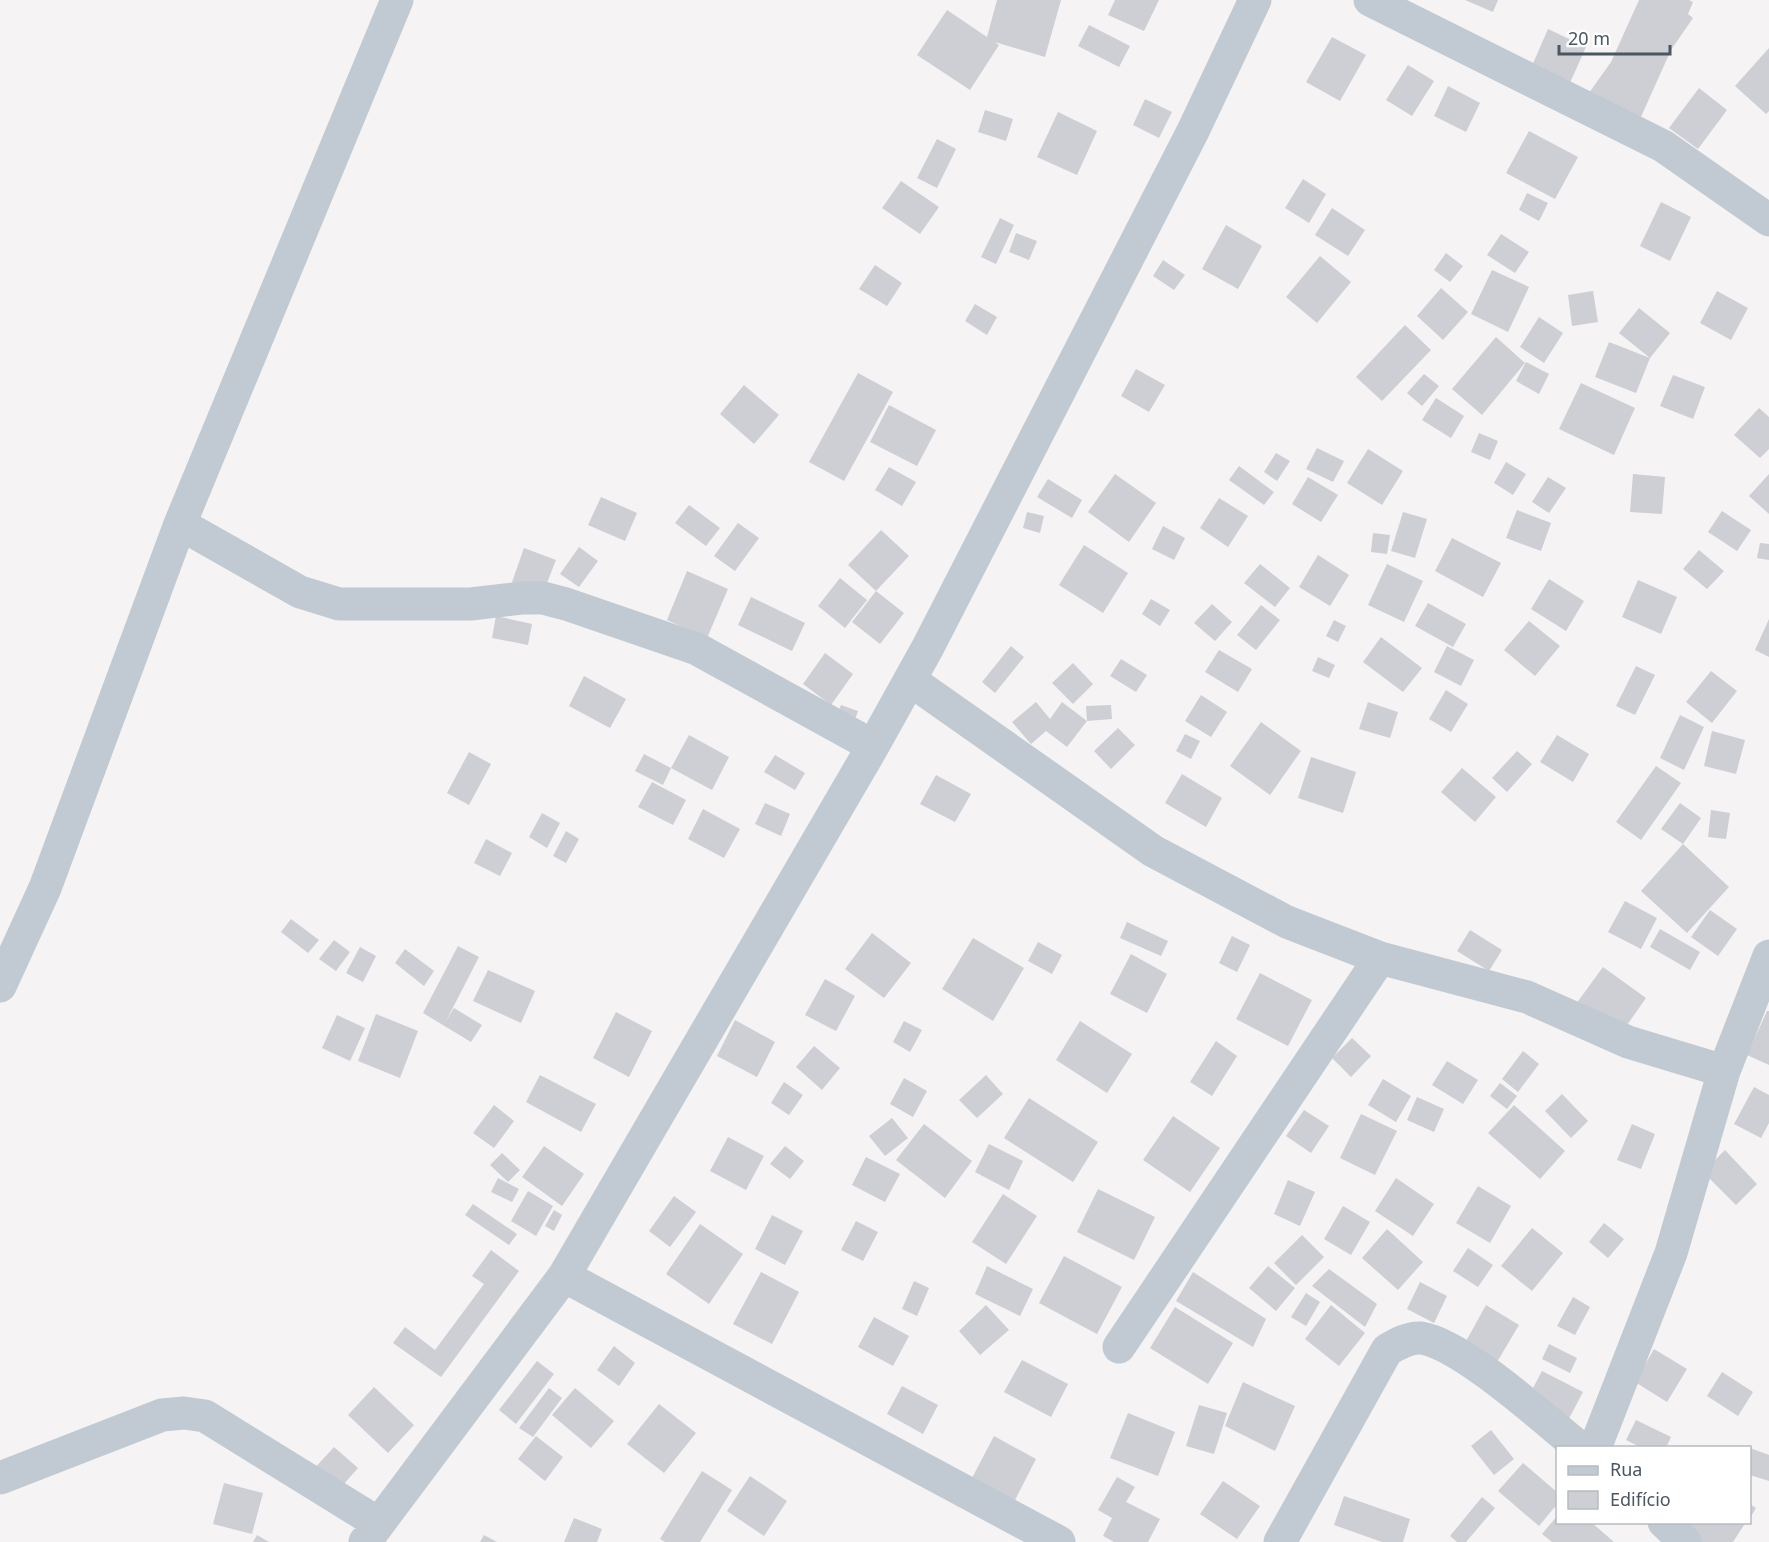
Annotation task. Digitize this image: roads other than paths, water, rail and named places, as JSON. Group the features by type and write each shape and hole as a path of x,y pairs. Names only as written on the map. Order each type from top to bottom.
{"street":[{"path":"0,986 45,888 180,524 397,0"},
{"path":"0,1478 162,1415 184,1413 205,1416 371,1533 564,1276 873,746 910,680 1193,130 1254,0"},
{"path":"1370,0 1663,146 1769,220"},
{"path":"180,524 300,592 339,604 471,604 521,598 543,598 566,604 697,649 873,746"},
{"path":"910,680 1153,850 1293,926 1380,958 1527,997 1628,1042 1724,1071"},
{"path":"1596,1446 1671,1253 1724,1071 1769,956"},
{"path":"1119,1347 1380,958"},
{"path":"564,1276 1057,1542"},
{"path":"1280,1542 1387,1350 1403,1341 1420,1338 1455,1350 1577,1446"},
{"path":"1666,1524 1686,1542"}]}
